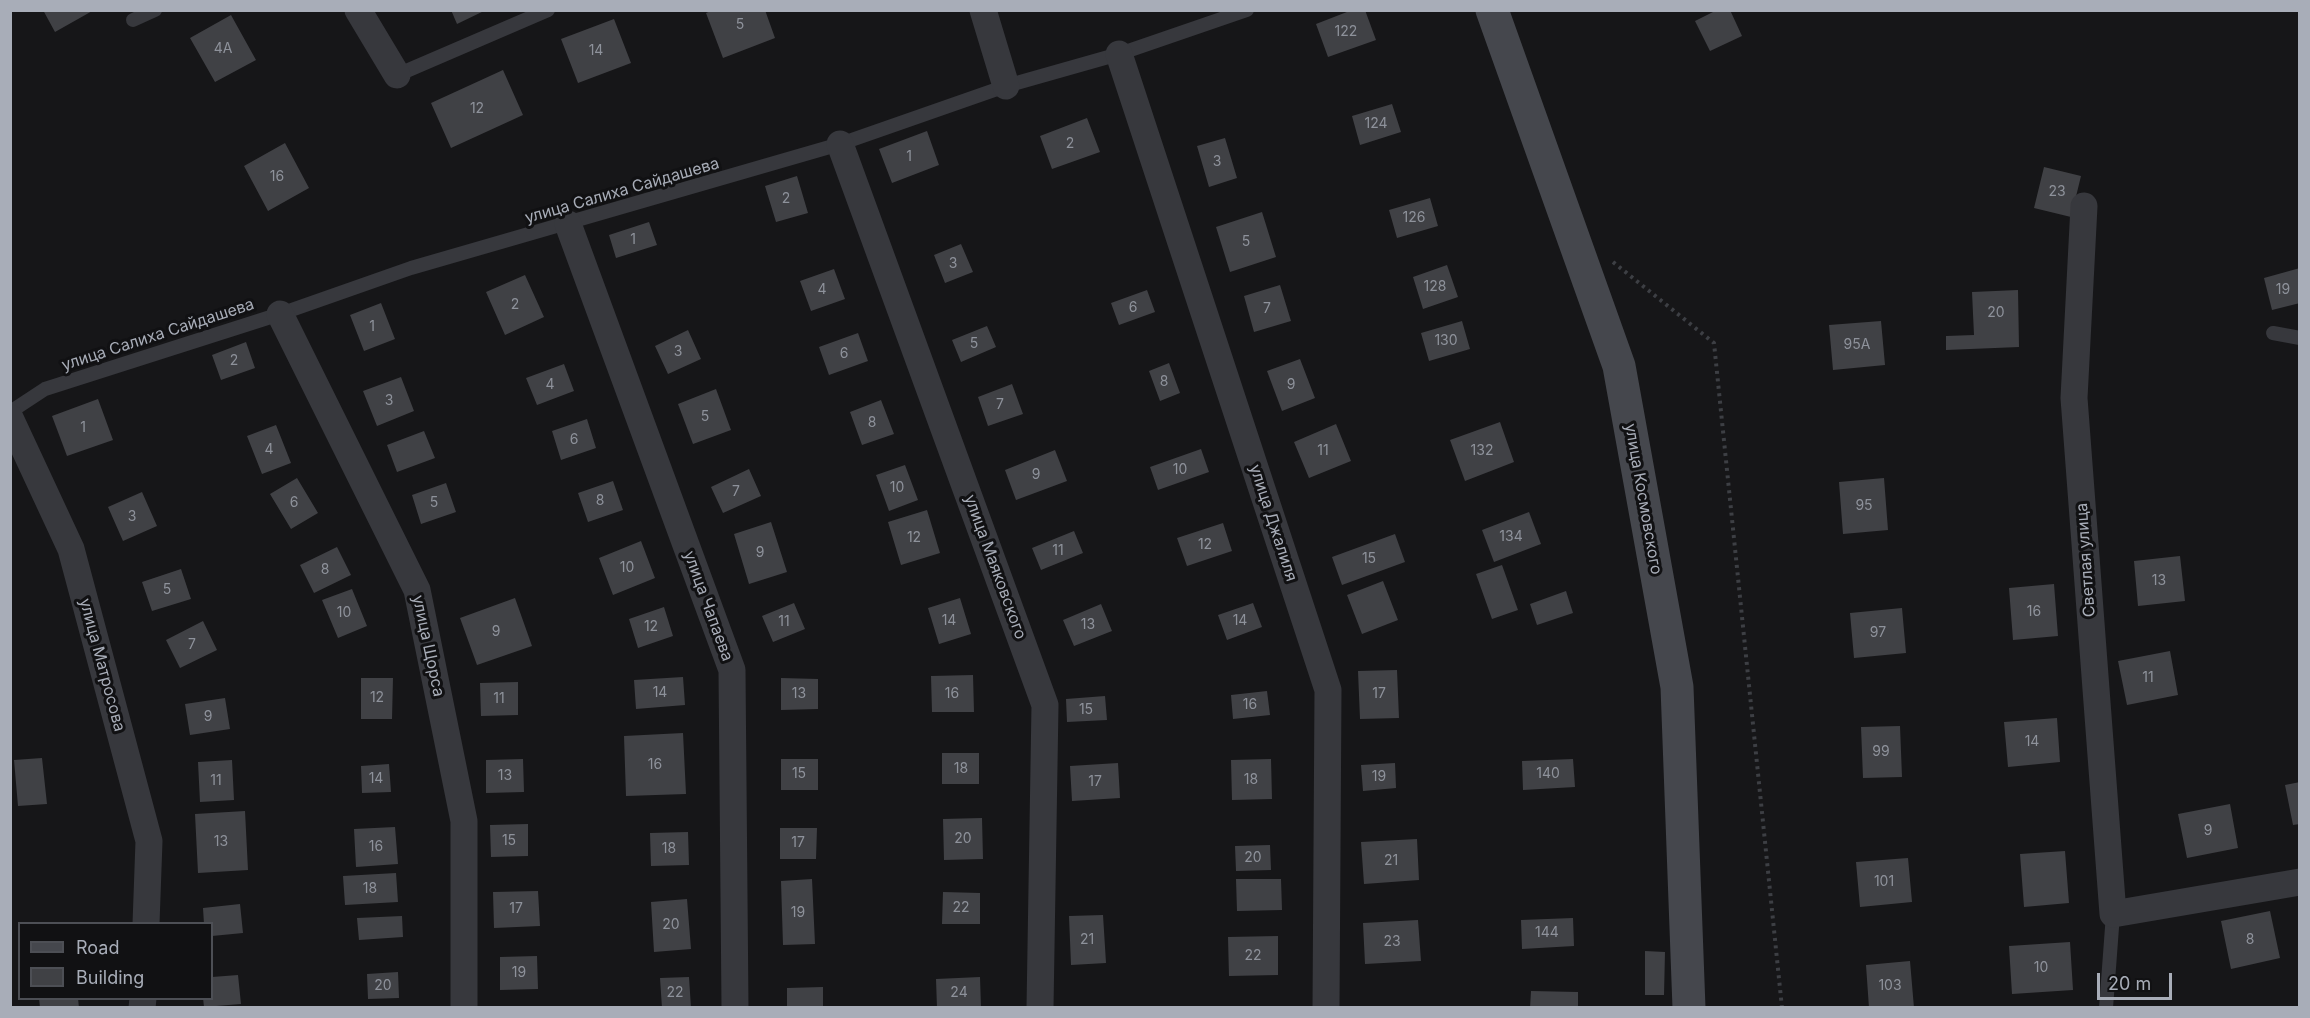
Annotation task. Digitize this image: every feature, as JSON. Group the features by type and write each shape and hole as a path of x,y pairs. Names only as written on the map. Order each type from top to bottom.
{"main road":[{"name":"улица Космовского","path":"1492,10 1619,366 1677,687 1689,1008"}],"street":[{"path":"358,10 398,75"},
{"path":"983,10 1005,86"},
{"name":"улица Джалиля","path":"1119,54 1328,690 1326,1008"},
{"name":"улица Маяковского","path":"840,144 1046,705 1040,1008"},
{"name":"Светлая улица","path":"2084,206 2074,398 2113,914"},
{"name":"улица Чапаева","path":"568,224 732,670 735,1008"},
{"name":"улица Щорса","path":"280,314 417,590 464,821 464,1008"},
{"name":"улица Матросова","path":"10,418 71,549 149,841 146,922"},
{"path":"2113,914 2300,882"}],"lane":[{"path":"133,20 155,10"},
{"path":"398,75 548,10"},
{"name":"улица Салиха Сайдашева","path":"10,412 45,388 280,314 411,268 840,144 1005,86 1119,54 1247,10"},
{"path":"2273,333 2300,338"},
{"path":"2106,1008 2113,914"}],"path":[{"path":"1606,256 1714,343 1782,1008"}],"building":[{"path":"43,10 94,10 55,32"},
{"path":"451,10 486,10 457,24"},
{"path":"713,10 765,10 775,38 723,58 706,13"},
{"path":"1352,10 1365,10 1376,40 1328,57 1316,24"},
{"path":"1717,10 1730,10 1742,36 1710,51 1695,21"},
{"path":"231,15 256,60 215,82 190,38"},
{"path":"614,19 631,63 578,83 561,39"},
{"path":"503,70 523,115 451,148 431,103"},
{"path":"1392,104 1401,132 1360,145 1352,116"},
{"path":"1087,118 1100,152 1052,169 1040,136"},
{"path":"927,131 939,165 892,183 879,149"},
{"path":"1225,138 1237,178 1209,187 1197,146"},
{"path":"285,143 309,188 268,211 244,166"},
{"path":"2044,167 2081,176 2071,217 2034,208"},
{"path":"797,176 808,213 776,222 765,186"},
{"path":"1430,198 1438,226 1397,238 1389,210"},
{"path":"1262,212 1276,257 1230,272 1216,227"},
{"path":"649,222 657,245 616,258 609,235"},
{"path":"961,244 973,272 945,283 934,255"},
{"path":"1447,265 1458,297 1423,309 1413,277"},
{"path":"2300,268 2300,303 2272,310 2264,278"},
{"path":"834,269 845,299 811,311 800,281"},
{"path":"525,275 544,317 505,335 486,292"},
{"path":"1280,285 1291,321 1254,332 1244,296"},
{"path":"1147,290 1155,312 1119,325 1111,303"},
{"path":"2018,290 2019,347 1946,350 1946,336 1974,335 1972,292"},
{"path":"381,303 395,339 364,351 350,315"},
{"path":"1462,321 1470,349 1429,361 1421,333"},
{"path":"1881,321 1885,365 1833,370 1829,325"},
{"path":"987,326 996,347 961,362 952,340"},
{"path":"688,330 701,359 668,374 655,346"},
{"path":"858,333 868,361 829,375 819,347"},
{"path":"246,342 255,368 221,380 212,355"},
{"path":"1300,359 1315,398 1282,411 1267,371"},
{"path":"1169,363 1180,393 1160,401 1149,371"},
{"path":"564,364 574,391 537,405 526,378"},
{"path":"401,377 414,411 377,426 363,391"},
{"path":"1012,384 1023,414 988,426 978,397"},
{"path":"716,389 731,430 693,444 678,404"},
{"path":"98,399 113,440 67,456 52,416"},
{"path":"881,400 894,434 862,445 850,412"},
{"path":"587,419 596,448 561,460 552,431"},
{"path":"1500,422 1514,462 1465,481 1450,440"},
{"path":"1336,424 1351,461 1309,478 1294,442"},
{"path":"276,425 291,463 262,474 247,436"},
{"path":"424,431 435,458 397,472 387,445"},
{"path":"1201,449 1209,472 1158,490 1150,467"},
{"path":"1055,450 1067,481 1016,500 1005,470"},
{"path":"905,465 918,500 889,511 876,475"},
{"path":"749,469 761,496 723,513 711,487"},
{"path":"297,478 318,513 291,529 270,494"},
{"path":"1884,478 1888,530 1843,534 1839,482"},
{"path":"613,481 623,510 588,522 578,493"},
{"path":"446,483 456,512 421,524 412,495"},
{"path":"142,492 157,526 123,541 108,507"},
{"path":"927,510 940,553 901,565 888,522"},
{"path":"1529,512 1541,544 1494,562 1482,530"},
{"path":"771,522 787,572 749,584 734,534"},
{"path":"1223,523 1232,551 1187,566 1177,538"},
{"path":"1074,531 1083,553 1041,570 1032,548"},
{"path":"1395,534 1405,562 1342,585 1332,557"},
{"path":"641,541 655,578 613,595 599,558"},
{"path":"337,547 351,575 314,593 300,565"},
{"path":"2180,556 2185,601 2138,606 2134,561"},
{"path":"1502,565 1518,610 1492,619 1476,574"},
{"path":"181,569 191,599 152,611 142,582"},
{"path":"1383,581 1398,620 1362,634 1347,595"},
{"path":"2054,584 2058,636 2013,640 2009,588"},
{"path":"352,589 367,626 338,638 322,600"},
{"path":"1566,591 1573,613 1537,625 1530,604"},
{"path":"515,598 532,646 477,665 460,618"},
{"path":"960,598 971,634 939,644 928,608"},
{"path":"794,603 805,629 773,642 762,616"},
{"path":"1253,603 1262,627 1227,640 1218,615"},
{"path":"1101,604 1112,631 1074,646 1063,620"},
{"path":"664,607 673,636 638,648 629,619"},
{"path":"1902,608 1906,653 1854,658 1850,613"},
{"path":"203,621 217,650 180,668 166,640"},
{"path":"2170,651 2178,695 2127,705 2118,661"},
{"path":"1397,670 1399,718 1360,719 1358,671"},
{"path":"973,675 974,712 932,712 931,676"},
{"path":"683,677 685,705 636,709 634,680"},
{"path":"361,678 393,678 392,719 361,719"},
{"path":"781,678 818,679 818,709 781,710"},
{"path":"518,682 518,715 481,716 480,683"},
{"path":"1267,691 1270,715 1233,719 1231,695"},
{"path":"1105,696 1107,720 1067,722 1066,699"},
{"path":"225,698 230,729 190,735 185,704"},
{"path":"2057,718 2060,762 2008,767 2004,722"},
{"path":"1900,726 1902,777 1863,778 1861,727"},
{"path":"683,733 686,794 626,796 624,736"},
{"path":"942,753 979,753 979,784 942,784"},
{"path":"42,758 47,804 18,806 14,760"},
{"path":"523,759 524,792 486,793 486,760"},
{"path":"781,759 818,759 818,790 781,790"},
{"path":"1271,759 1272,799 1232,800 1231,760"},
{"path":"1573,759 1575,787 1523,790 1522,761"},
{"path":"232,760 234,800 200,802 198,762"},
{"path":"1118,763 1120,798 1072,801 1070,766"},
{"path":"1395,763 1396,788 1363,791 1361,765"},
{"path":"389,764 391,792 362,793 361,766"},
{"path":"2300,782 2300,824 2293,825 2285,785"},
{"path":"2230,804 2238,848 2187,858 2178,814"},
{"path":"245,811 248,870 198,873 195,814"},
{"path":"982,818 983,859 944,860 943,819"},
{"path":"528,824 528,856 491,857 490,825"},
{"path":"395,827 398,864 356,867 354,829"},
{"path":"780,828 817,828 816,859 780,859"},
{"path":"688,832 689,865 651,866 650,833"},
{"path":"1417,839 1419,880 1364,884 1361,842"},
{"path":"1270,845 1271,870 1236,871 1235,846"},
{"path":"2065,851 2069,903 2024,907 2020,854"},
{"path":"1908,858 1912,902 1860,907 1856,862"},
{"path":"396,873 398,902 345,905 343,876"},
{"path":"812,879 815,944 783,945 781,881"},
{"path":"1236,879 1281,879 1282,910 1237,911"},
{"path":"538,891 540,926 494,928 493,892"},
{"path":"943,892 980,893 980,924 942,924"},
{"path":"687,899 691,949 654,952 651,902"},
{"path":"240,904 243,933 213,936 213,922 204,922 203,908"},
{"path":"2270,911 2280,958 2231,969 2221,921"},
{"path":"1103,915 1106,963 1071,965 1069,916"},
{"path":"402,916 403,937 359,940 357,918"},
{"path":"1573,918 1574,946 1522,949 1521,920"},
{"path":"1418,920 1421,961 1365,964 1363,923"},
{"path":"1278,936 1278,975 1229,976 1228,937"},
{"path":"2070,942 2073,990 2012,994 2009,946"},
{"path":"1645,951 1665,952 1664,995 1645,995"},
{"path":"537,956 538,989 500,990 500,957"},
{"path":"1910,961 1914,1008 1869,1008 1866,965"},
{"path":"398,972 399,998 368,999 367,974"},
{"path":"238,975 241,1004 204,1007 203,1000 213,1000 213,977"},
{"path":"689,977 691,1008 662,1008 660,978"},
{"path":"980,977 981,1008 937,1008 936,979"},
{"path":"823,987 823,1008 787,1008 787,988"},
{"path":"1531,991 1578,992 1578,1008 1530,1008"},
{"path":"39,1000 78,1000 79,1008 40,1008"}]}
